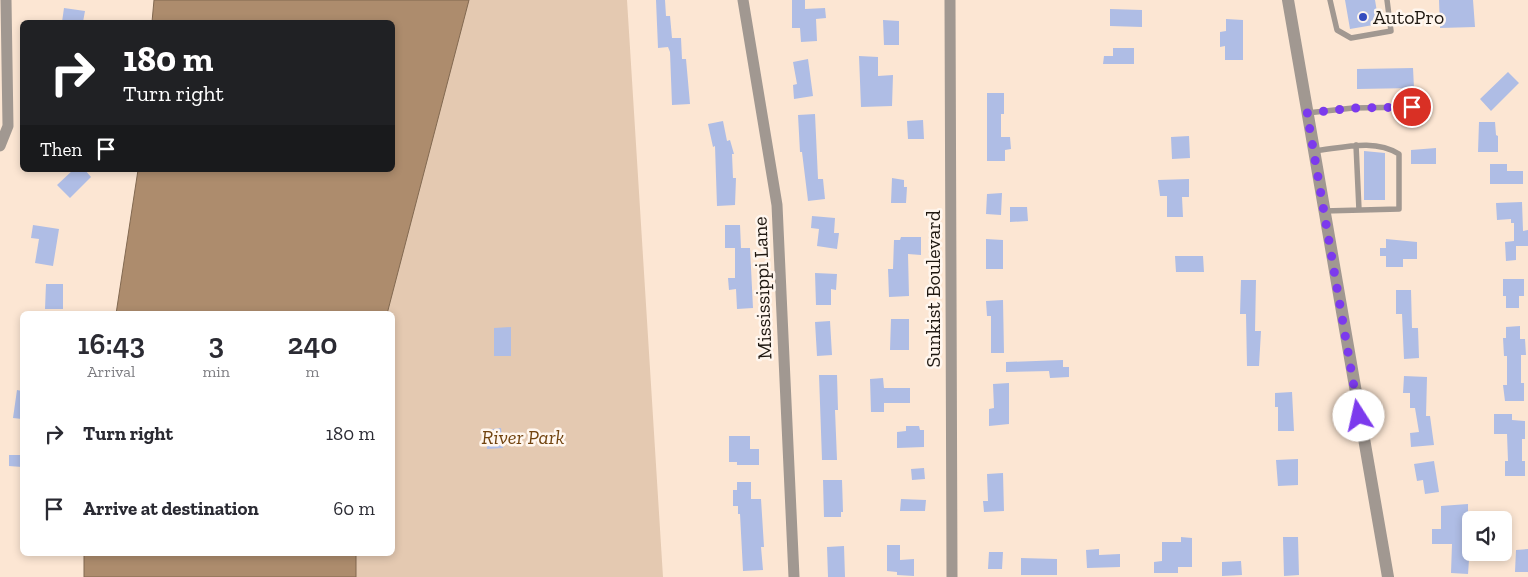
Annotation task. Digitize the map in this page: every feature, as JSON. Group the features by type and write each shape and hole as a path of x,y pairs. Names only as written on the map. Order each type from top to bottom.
{"street":[{"path":"0,146 4,125 6,0"},
{"name":"Mississippi Lane","path":"743,0 778,205 794,577"},
{"name":"Sunkist Boulevard","path":"950,0 952,577"},
{"path":"1288,0 1388,577"}],"lane":[{"path":"1330,0 1337,30 1351,38 1392,31 1387,0"},
{"path":"1307,113 1353,108 1412,107"},
{"path":"1356,146 1359,210"},
{"path":"1314,151 1356,146 1387,146 1399,154 1399,209 1324,211"}],"green space":[{"name":"River Park","path":"468,0 627,0 663,577 356,577 356,556 395,556 395,311 387,311"}],"shaded area":[{"path":"154,0 469,0 388,311 116,311 138,172 395,172 395,20 152,20"},
{"path":"84,556 356,556 356,577 84,577"}],"building":[{"path":"656,0 665,0 666,16 670,16 672,38 681,38 682,59 686,59 690,104 672,105 670,52 668,47 658,48"},
{"path":"792,0 805,0 805,9 825,8 826,18 816,19 817,41 801,42 800,28 792,28"},
{"name":"AutoPro","path":"1345,0 1375,0 1379,24 1350,29"},
{"path":"1439,0 1473,0 1475,27 1440,28"},
{"path":"64,8 85,11 83,20 62,20"},
{"path":"1110,9 1142,10 1142,27 1110,26"},
{"path":"1226,19 1243,20 1243,60 1225,60 1225,46 1220,47 1220,32 1226,31"},
{"path":"883,20 899,21 899,45 884,45"},
{"path":"1113,48 1134,48 1134,64 1103,64 1104,56 1113,56"},
{"path":"859,56 878,57 878,76 893,75 892,106 861,107"},
{"path":"808,59 813,96 794,99 793,85 797,84 793,62"},
{"path":"1413,68 1414,88 1357,89 1357,69"},
{"path":"1508,72 1519,83 1491,111 1480,99"},
{"path":"987,93 1004,93 1004,114 1001,114 1001,137 1010,137 1011,149 1005,150 1005,161 987,161"},
{"path":"815,114 818,179 823,179 825,199 808,201 802,152 800,152 798,115"},
{"path":"923,120 924,139 908,139 907,121"},
{"path":"723,121 727,141 730,140 734,154 732,154 733,178 736,178 735,205 717,206 715,146 713,147 708,124"},
{"path":"1479,122 1495,122 1496,135 1498,136 1498,152 1478,152"},
{"path":"1189,136 1190,158 1172,159 1171,137"},
{"path":"1436,148 1436,164 1411,164 1411,150"},
{"path":"1364,151 1385,153 1385,200 1364,200"},
{"path":"1490,164 1507,164 1507,171 1523,171 1523,184 1490,184"},
{"path":"71,172 87,172 91,177 70,198 57,185"},
{"path":"892,178 904,180 904,187 907,187 906,203 891,203"},
{"path":"1189,179 1189,197 1182,197 1183,217 1167,217 1167,196 1160,196 1158,180"},
{"path":"1002,193 1001,215 986,214 987,194"},
{"path":"1522,202 1523,231 1528,230 1528,246 1516,246 1516,260 1506,261 1505,242 1514,241 1514,223 1511,223 1511,219 1497,220 1496,203"},
{"path":"1010,207 1027,207 1028,221 1010,222"},
{"path":"812,216 835,218 834,233 839,233 837,249 817,246 819,229 811,228"},
{"path":"33,225 59,229 53,266 35,263 39,239 31,238"},
{"path":"725,225 740,225 741,248 750,248 753,308 737,309 736,289 729,290 728,278 735,278 735,248 725,248"},
{"path":"901,237 921,237 921,255 908,254 909,296 889,297 888,269 893,269 894,240 900,240"},
{"path":"986,239 1003,240 1003,269 986,269"},
{"path":"1386,239 1417,242 1417,259 1403,259 1403,267 1386,267 1386,256 1380,256 1380,248 1386,248"},
{"path":"1175,256 1203,256 1204,272 1176,272"},
{"path":"815,273 837,274 836,290 831,289 831,305 816,305"},
{"path":"1503,279 1524,279 1524,296 1519,296 1519,308 1506,308 1506,296 1503,296"},
{"path":"1241,280 1256,280 1255,331 1261,331 1259,366 1247,366 1246,314 1240,314"},
{"path":"46,284 63,284 63,309 45,309"},
{"path":"1396,290 1411,290 1412,328 1418,328 1419,358 1404,359 1402,314 1396,314"},
{"path":"1003,300 1004,353 991,353 991,316 987,316 986,301"},
{"path":"891,319 909,319 909,350 890,350"},
{"path":"830,321 832,355 817,356 815,322"},
{"path":"1520,326 1520,339 1525,339 1526,355 1521,355 1521,383 1524,383 1524,401 1505,401 1503,385 1507,385 1507,356 1504,356 1503,338 1506,338 1506,327"},
{"path":"511,327 511,356 494,356 494,328"},
{"path":"1063,360 1063,367 1069,367 1069,377 1050,378 1049,371 1006,372 1006,362"},
{"path":"819,375 837,375 838,410 835,410 837,460 822,460"},
{"path":"1404,376 1427,377 1426,416 1430,416 1434,445 1411,447 1410,433 1419,432 1415,408 1410,408 1410,393 1403,393"},
{"path":"883,378 884,388 910,388 910,403 884,403 884,412 871,412 870,379"},
{"path":"1009,383 1009,424 989,426 989,409 994,408 993,384"},
{"path":"17,390 20,391 20,419 13,418"},
{"path":"1292,392 1294,431 1278,431 1278,407 1275,407 1275,393"},
{"path":"1494,414 1512,414 1512,420 1525,421 1525,439 1522,439 1522,461 1525,461 1525,476 1505,476 1505,461 1508,461 1507,434 1494,434"},
{"path":"906,426 919,426 920,430 924,430 924,447 897,448 897,432 906,431"},
{"path":"501,428 503,448 487,449 485,430"},
{"path":"729,436 750,436 750,449 759,449 759,465 737,465 737,462 729,462"},
{"path":"9,455 20,455 20,467 9,466"},
{"path":"1298,459 1298,485 1278,486 1276,460"},
{"path":"1434,461 1439,492 1425,494 1423,480 1417,481 1414,464"},
{"path":"924,468 925,479 912,480 911,469"},
{"path":"1003,473 1004,511 984,512 983,501 988,501 987,474"},
{"path":"823,480 842,480 843,512 841,512 841,517 824,517"},
{"path":"737,482 751,482 751,499 761,499 764,547 761,547 763,570 743,571 740,514 738,514 738,506 733,506 733,490 737,490"},
{"path":"901,499 926,500 925,511 900,511"},
{"path":"1468,504 1468,511 1462,511 1462,561 1469,561 1468,574 1451,573 1452,544 1432,544 1432,529 1441,529 1441,506"},
{"path":"1181,537 1192,538 1192,567 1178,567 1178,573 1154,573 1154,562 1162,561 1162,542 1181,542"},
{"path":"1283,537 1298,537 1299,575 1284,576"},
{"path":"887,545 900,545 900,560 914,559 914,576 897,575 897,572 887,571"},
{"path":"844,546 845,577 828,577 827,547"},
{"path":"1099,549 1099,555 1120,554 1120,567 1087,568 1086,550"},
{"path":"1528,549 1528,572 1515,572 1516,550"},
{"path":"989,552 1003,552 1002,569 988,569"},
{"path":"1021,558 1057,559 1057,575 1021,575"},
{"path":"1241,561 1242,575 1222,576 1222,562"}],"place":[{"name":"AutoPro","path":"1363,17"}],"route":[{"path":"1359,416 1307,113 1353,108 1412,107"}]}
